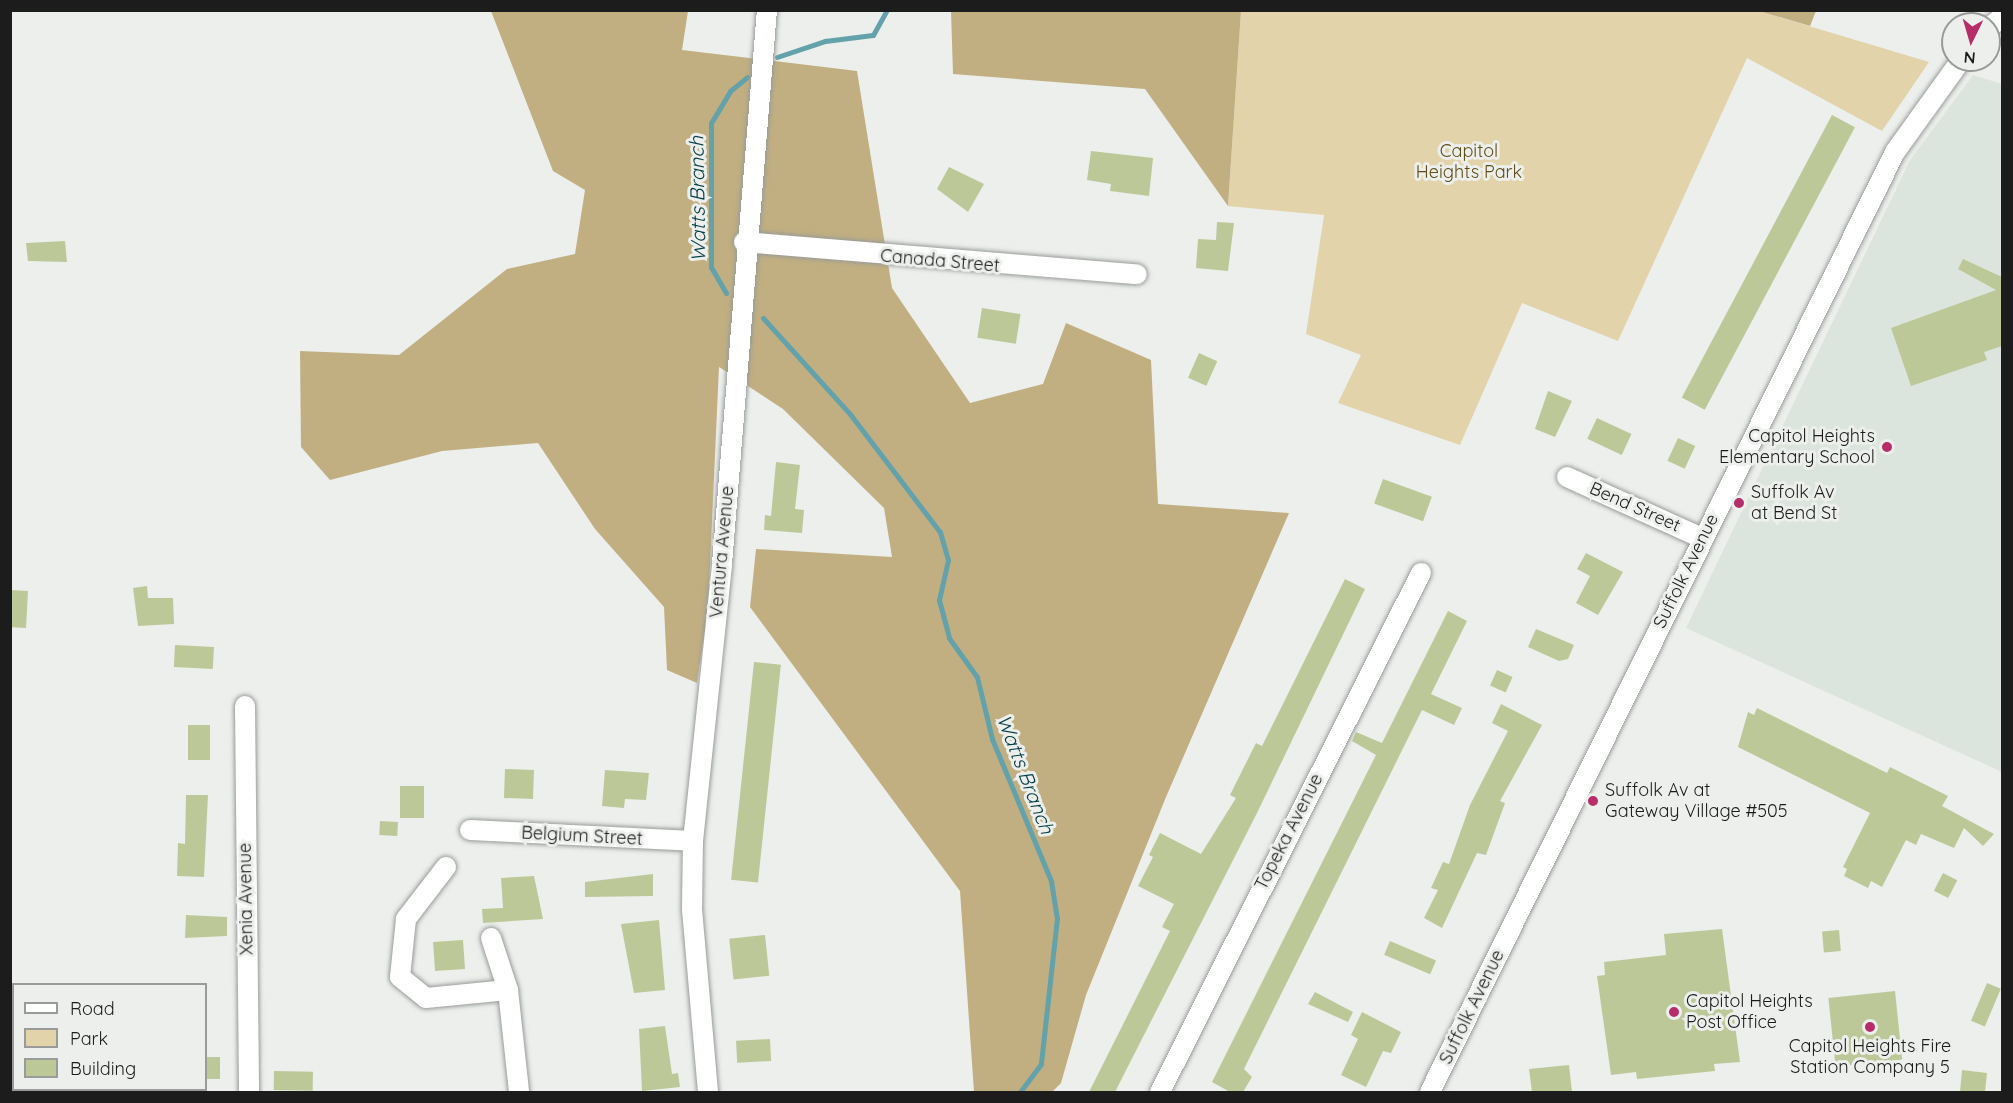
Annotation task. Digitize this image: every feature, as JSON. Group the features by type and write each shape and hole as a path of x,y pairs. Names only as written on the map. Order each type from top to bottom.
{"street":[{"name":"Ventura Avenue","path":"708,1092 692,910 693,841 722,564 744,242 766,10"},
{"name":"Suffolk Avenue","path":"1430,1092 1702,538 1895,152 1952,72"},
{"name":"Canada Street","path":"744,242 1137,274"},
{"name":"Bend Street","path":"1567,477 1702,538"},
{"name":"Topeka Avenue","path":"1160,1092 1421,573"},
{"name":"Xenia Avenue","path":"245,706 249,1092"},
{"name":"Belgium Street","path":"470,830 693,841"},
{"path":"446,867 406,919 400,977 426,998 508,990"},
{"path":"491,938 508,990 519,1092"}],"shaded area":[{"path":"1816,10 1810,26 1759,11"},
{"path":"491,11 688,11 682,50 857,71 892,288 970,403 1043,384 1066,323 1151,360 1158,504 1289,513 1166,797 1086,995 1061,1083 1052,1092 974,1092 960,891 750,607 756,549 892,557 884,508 783,409 719,367 708,610 697,683 667,670 664,607 595,529 538,443 442,451 330,480 301,447 300,351 399,355 507,269 575,254 585,190 553,171"},
{"path":"951,11 1241,11 1228,206 1145,89 953,74"},
{"name":"Capitol Heights Elementary School","path":"1973,75 2002,84 2002,772 1686,628 1910,160"}],"green space":[{"name":"Capitol Heights Park","path":"1241,11 1759,11 1929,62 1882,131 1747,58 1618,341 1522,303 1460,445 1338,403 1361,355 1306,334 1324,215 1228,206"}],"building":[{"path":"1832,115 1855,127 1705,410 1682,398"},
{"path":"1091,151 1153,158 1149,196 1110,191 1111,184 1087,180"},
{"path":"949,167 984,184 968,212 937,189"},
{"path":"1217,222 1234,223 1228,271 1196,268 1198,239 1216,240"},
{"path":"65,241 67,262 28,261 26,243"},
{"path":"1963,259 2002,277 2002,346 1984,352 1987,360 1911,386 1891,328 1996,290 1958,269"},
{"path":"982,308 1021,314 1016,344 977,338"},
{"path":"1199,353 1217,361 1206,386 1188,378"},
{"path":"1548,391 1572,401 1555,437 1535,429"},
{"path":"1597,418 1631,434 1622,455 1587,439"},
{"path":"1678,438 1695,446 1685,469 1667,461"},
{"path":"776,462 800,465 795,509 804,510 802,533 764,530 765,515 771,516"},
{"path":"1383,479 1432,497 1423,521 1374,503"},
{"path":"1586,553 1623,572 1598,615 1576,603 1590,576 1577,569"},
{"path":"1345,579 1365,589 1257,813 1115,1092 1089,1092 1170,931 1162,927 1174,904 1138,886 1153,857 1149,855 1160,833 1201,854 1236,798 1230,795 1256,743 1262,746"},
{"path":"147,586 148,598 173,598 174,624 138,626 133,588"},
{"path":"10,590 28,591 26,628 10,627"},
{"path":"1448,611 1467,621 1431,694 1462,708 1454,725 1422,710 1244,1069 1252,1077 1243,1092 1230,1092 1212,1082 1376,755 1352,741 1356,732 1382,743"},
{"path":"1536,629 1574,645 1568,659 1559,661 1528,647"},
{"path":"175,645 214,647 213,669 174,667"},
{"path":"754,662 781,665 758,883 731,880"},
{"path":"1497,670 1513,677 1506,692 1490,686"},
{"path":"1501,704 1542,725 1500,801 1505,803 1486,855 1477,853 1442,928 1424,918 1438,890 1431,888 1443,862 1449,864 1470,805 1508,731 1492,723"},
{"path":"1757,708 1887,773 1890,767 1948,796 1942,806 1994,834 1983,846 1964,828 1954,848 1921,834 1916,845 1906,840 1882,887 1871,881 1868,888 1844,876 1847,869 1843,867 1870,813 1738,747 1748,712 1754,715"},
{"path":"188,725 210,725 210,760 188,760"},
{"path":"505,769 534,770 533,799 504,798"},
{"path":"605,770 649,773 646,800 625,799 624,808 602,806"},
{"path":"400,786 424,786 424,818 400,818"},
{"path":"186,795 208,795 204,877 177,876 178,843 185,844"},
{"path":"380,821 398,822 397,836 379,835"},
{"path":"1943,873 1957,880 1948,898 1934,891"},
{"path":"653,874 653,896 585,897 585,882"},
{"path":"534,876 543,919 483,923 482,909 503,908 501,878"},
{"path":"186,915 227,917 227,936 185,938"},
{"path":"659,920 665,990 634,993 621,924"},
{"path":"1722,929 1740,1062 1714,1064 1715,1071 1637,1079 1636,1072 1611,1075 1597,976 1605,975 1604,962 1666,955 1664,934"},
{"path":"1839,930 1841,951 1824,952 1822,931"},
{"path":"765,935 769,976 733,980 729,939"},
{"path":"463,940 465,969 435,971 433,942"},
{"path":"1390,941 1436,961 1430,974 1384,955"},
{"path":"1987,983 2001,989 1985,1027 1971,1021"},
{"path":"1895,991 1902,1060 1836,1067 1828,998"},
{"path":"1315,992 1353,1012 1348,1022 1308,1004"},
{"path":"1362,1012 1401,1032 1391,1053 1383,1051 1366,1087 1341,1075 1358,1039 1351,1035"},
{"path":"665,1026 672,1074 678,1073 680,1087 642,1091 639,1029"},
{"path":"770,1039 771,1061 737,1063 736,1041"},
{"path":"207,1057 220,1057 220,1079 207,1079"},
{"path":"1569,1065 1572,1092 1532,1092 1529,1069"},
{"path":"1962,1070 1987,1073 1985,1092 1960,1092"},
{"path":"274,1071 313,1072 313,1091 274,1090"}],"waterway":[{"name":"Watts Branch","path":"777,57 825,41 873,35 887,10"},
{"name":"Watts Branch","path":"726,293 711,267 711,123 730,91 747,77"},
{"name":"Watts Branch","path":"763,318 850,414 940,532 948,560 939,600 949,638 977,677 992,739 1051,881 1057,918 1041,1064 1020,1092"}],"place":[{"name":"Capitol Heights Elementary School","path":"1887,447"},
{"name":"Suffolk Av at Bend St","path":"1739,503"},
{"name":"Suffolk Av at Gateway Village #505","path":"1593,801"},
{"name":"Capitol Heights Post Office","path":"1674,1012"},
{"name":"Capitol Heights Fire Station Company 5","path":"1870,1027"}]}
